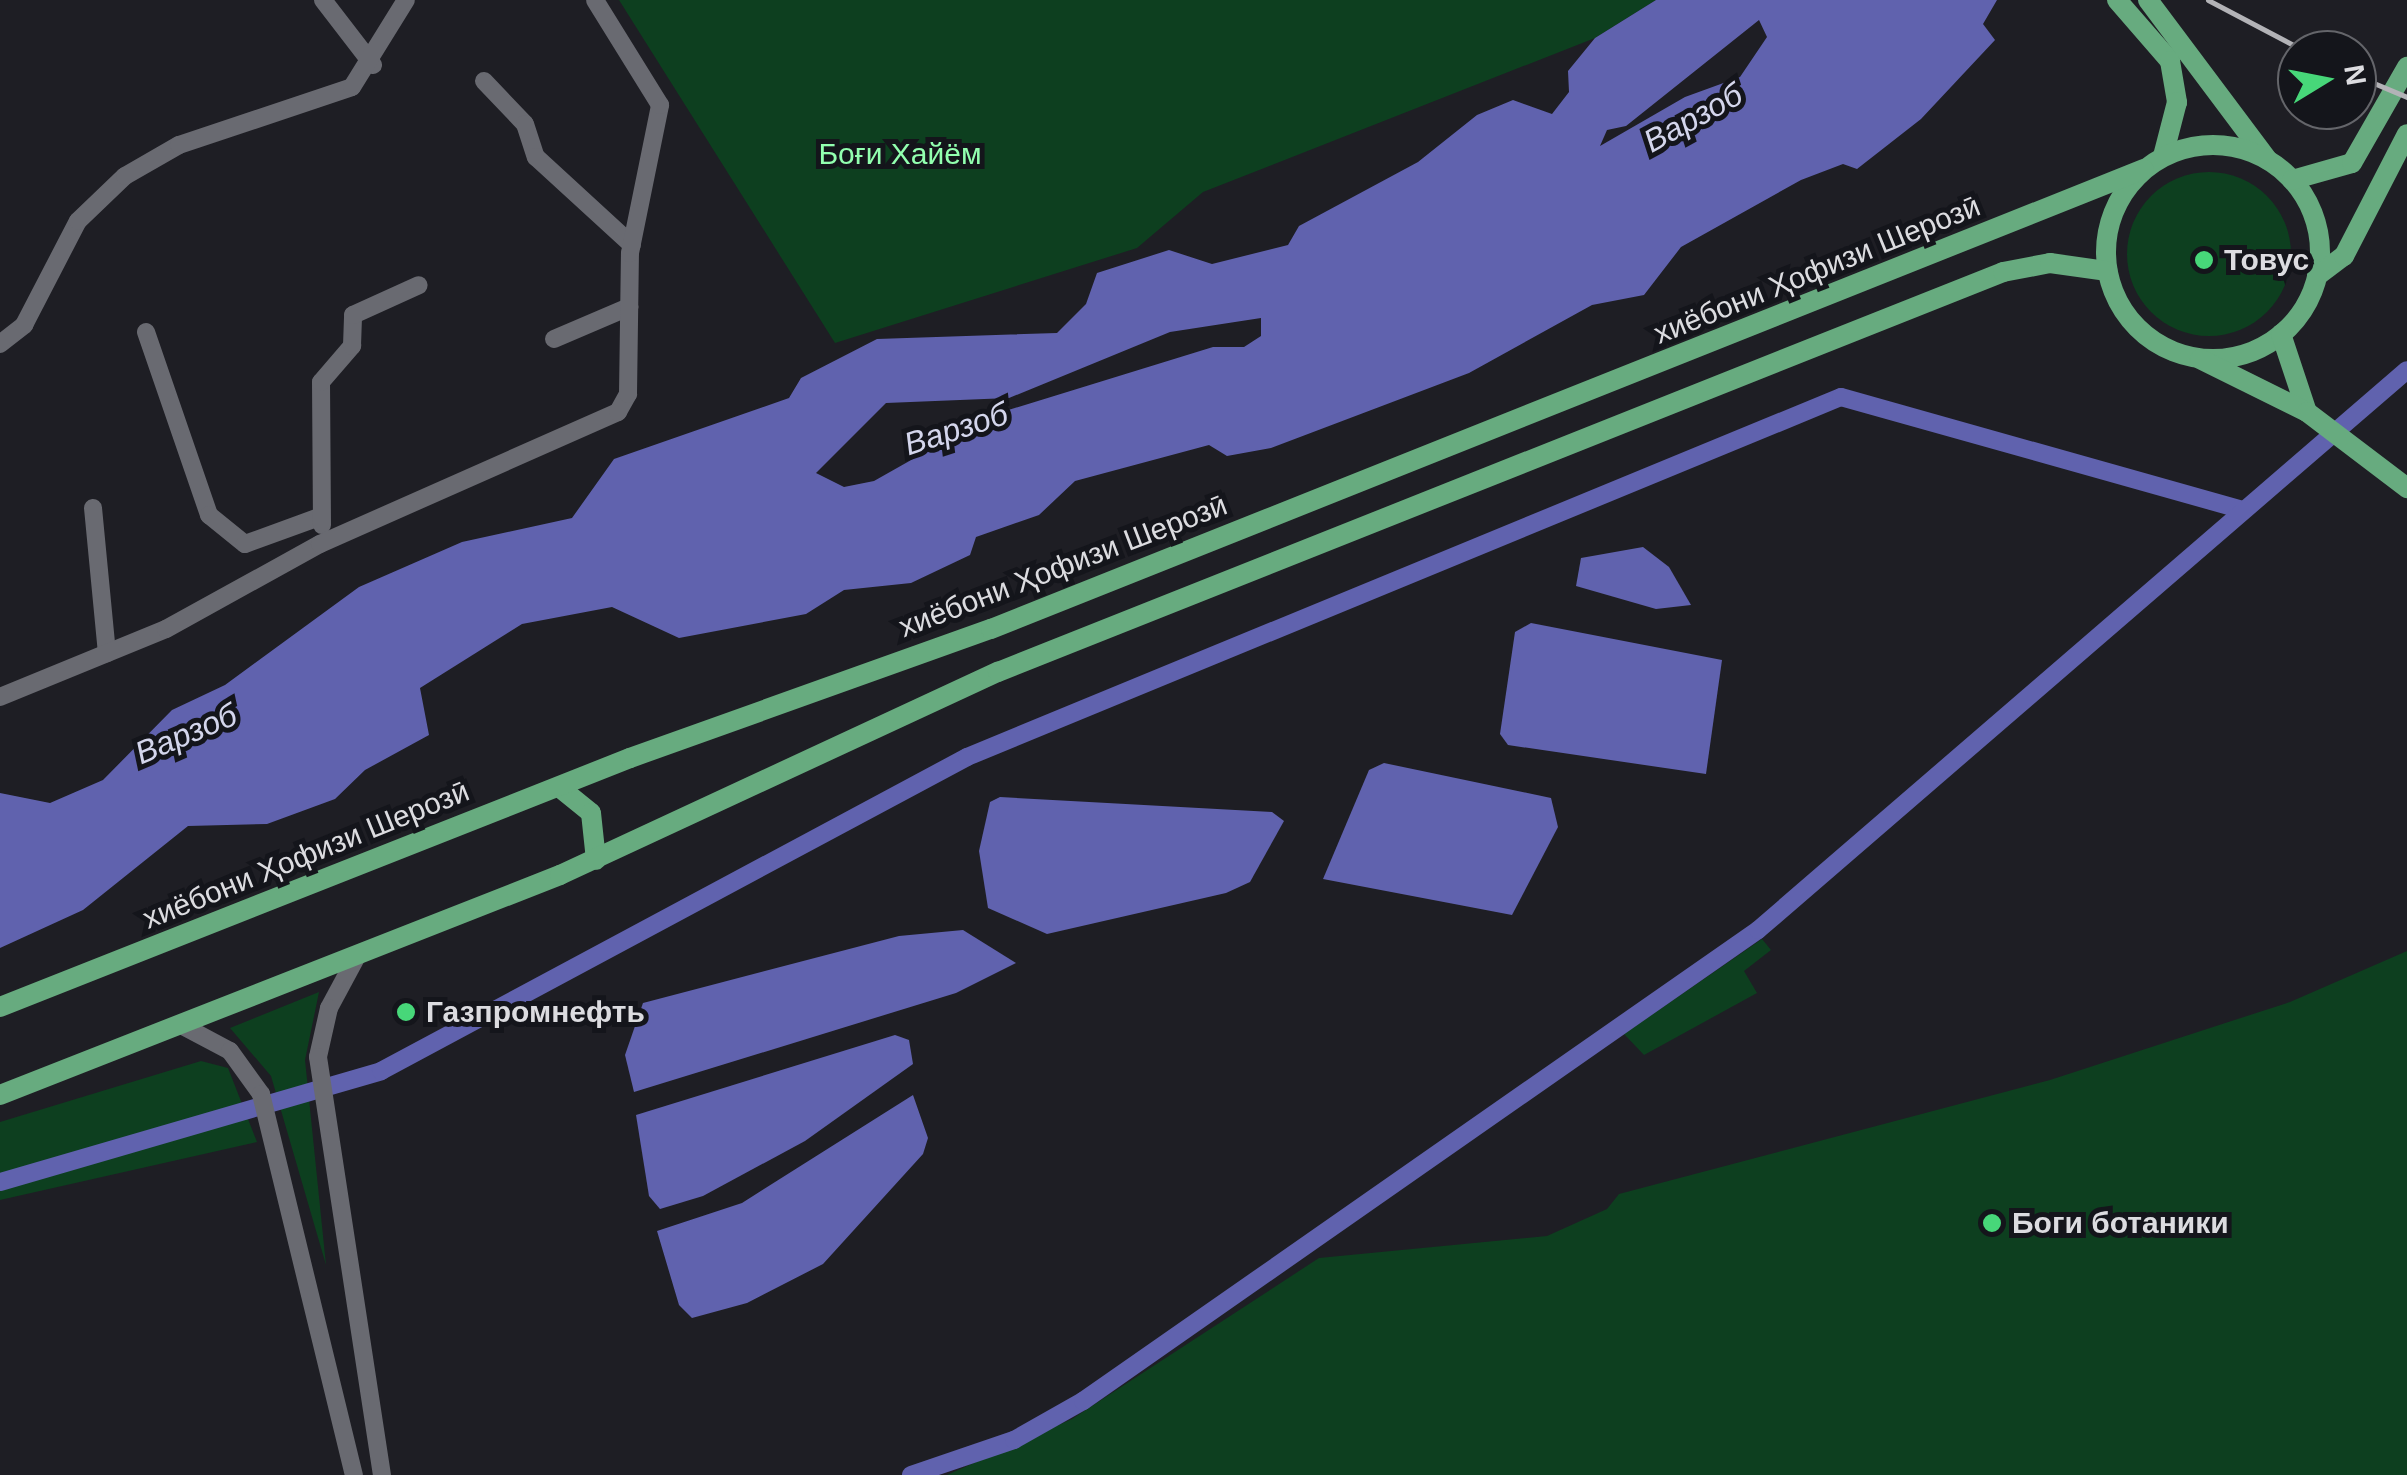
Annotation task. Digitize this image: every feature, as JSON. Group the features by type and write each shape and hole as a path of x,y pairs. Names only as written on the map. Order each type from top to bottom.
{"main road":[{"path":"2117,0 2170,60 2177,102 2163,156"},
{"path":"2148,0 2268,160"},
{"path":"2292,180 2352,163 2407,67"},
{"path":"2200,359 2257,350 2281,334 2317,276 2344,256 2407,134"},
{"name":"хиёбони Ҳофизи Шерозӣ","path":"0,1007 559,787 991,629 2144,169 2163,156 2234,146 2268,160 2292,180 2318,236 2317,276"},
{"name":"хиёбони Ҳофизи Шерозӣ","path":"2107,271 2112,215 2144,169"},
{"path":"0,1096 596,860 998,672 2002,272 2050,263 2107,271 2130,320 2307,412 2407,488"},
{"path":"2281,334 2307,412"},
{"path":"559,787 591,813 596,860"}],"street":[{"path":"323,0 373,65"},
{"path":"0,344 24,325 78,221 125,176 179,144 335,96 373,65 406,0"},
{"path":"0,697 255,587 328,540 618,412 628,394 632,246 660,104 594,0"},
{"path":"484,81 525,124 536,157 632,246"},
{"path":"328,540 319,518 321,382 352,346 353,314 419,286"},
{"path":"554,339 629,308"},
{"path":"146,332 209,515 245,544 319,518"},
{"path":"93,508 107,653"},
{"path":"358,956 319,1044 345,1270 382,1475"},
{"path":"183,1026 230,1051 258,1084 310,1276 354,1475"},
{"path":"310,1276 345,1270"}],"green space":[{"name":"Боғи Хайём","path":"619,0 1656,0 1595,38 1203,192 1137,248 835,343"},
{"path":"2209,172 2240,179 2267,196 2284,223 2291,254 2284,285 2267,312 2240,329 2209,336 2178,329 2151,312 2134,285 2127,254 2134,223 2151,196 2178,179"},
{"path":"1762,939 1771,950 1744,971 1757,993 1644,1055 1624,1034"},
{"name":"Боги ботаники","path":"2407,951 2407,1475 947,1475 1072,1419 1319,1258 1547,1236 1607,1209 1619,1194 2050,1080 2290,1002"},
{"path":"319,992 305,1060 326,1265 271,1076 230,1028"},
{"path":"201,1061 228,1068 257,1142 0,1200 0,1122"}],"water":[{"name":"Варзоб","path":"1656,0 1997,0 1983,24 1995,40 1921,119 1857,169 1843,164 1801,180 1681,247 1644,295 1592,305 1469,373 1271,448 1227,456 1209,445 1075,481 1039,515 976,537 970,555 911,583 844,590 806,614 679,638 612,607 522,624 420,688 429,735 365,770 335,799 267,824 188,826 83,910 0,948 0,793 50,803 103,780 172,710 225,685 359,587 462,542 572,518 614,459 789,398 801,378 877,339 1057,333 1086,304 1097,273 1169,250 1212,264 1288,245 1299,226 1418,162 1477,115 1513,100 1552,114 1569,92 1568,71 1595,38","holes":["1759,20 1767,37 1740,77 1685,97 1600,146 1607,130 1626,126","1261,318 1261,336 1244,347 1213,347 989,416 874,481 844,487 816,473 886,403 1009,398 1170,332"]},
{"path":"1643,547 1669,567 1691,605 1656,609 1576,586 1581,558"},
{"path":"1531,623 1722,660 1706,774 1508,745 1500,734 1515,632"},
{"path":"1384,763 1551,798 1558,827 1512,915 1323,879 1369,770"},
{"path":"1000,797 1272,812 1284,821 1250,882 1226,893 1047,934 988,908 979,851 990,802"},
{"path":"963,930 1016,963 956,993 634,1092 625,1055 643,1003 899,936"},
{"path":"895,1035 909,1040 913,1064 805,1141 703,1196 660,1209 649,1196 636,1115"},
{"path":"913,1095 928,1138 923,1154 823,1264 747,1303 692,1318 679,1305 657,1231 742,1203"}],"waterway":[{"path":"911,1475 1014,1440 1083,1401 1758,930 2407,370"},
{"path":"0,1182 381,1071 967,757 1841,397 2242,510"}],"railway":[{"path":"2208,0 2277,36"},
{"path":"2377,84 2407,97"}],"place":[{"name":"Товус","path":"2204,260"},
{"name":"Газпромнефть","path":"406,1012"},
{"name":"Боги ботаники","path":"1992,1223"}]}
